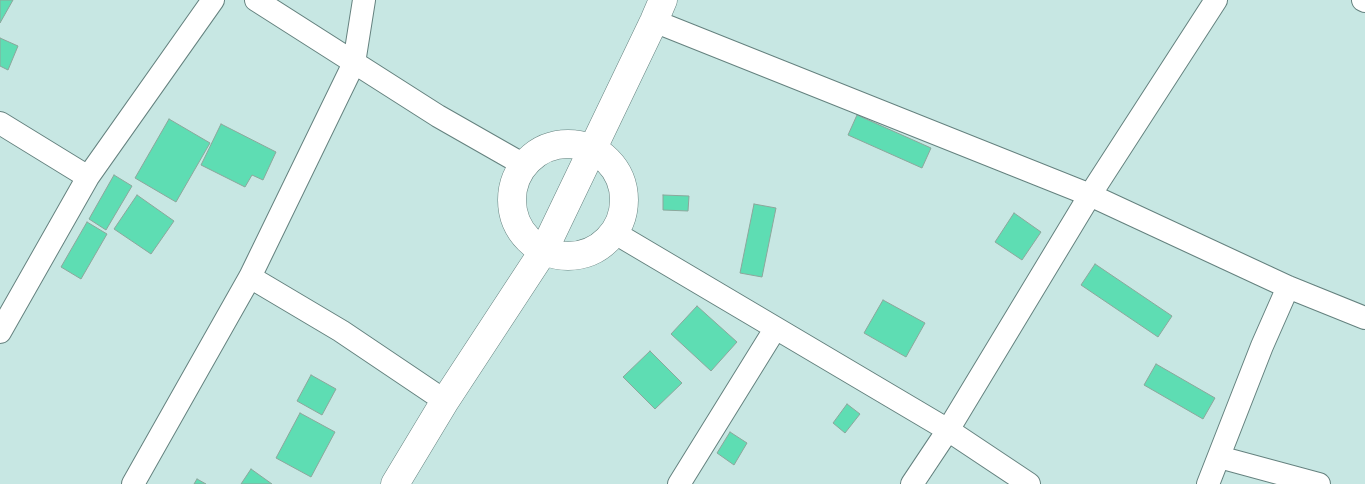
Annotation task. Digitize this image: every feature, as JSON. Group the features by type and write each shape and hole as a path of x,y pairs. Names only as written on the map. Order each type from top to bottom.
{"street":[{"path":"0,332 88,177 213,0"},
{"path":"256,0 438,116 524,165"},
{"path":"133,484 250,277 354,63 364,0"},
{"path":"912,484 948,430 1090,195 1216,0"},
{"path":"396,484 445,401 544,250 658,10 1090,195 1288,287 1365,318"},
{"path":"0,123 88,177"},
{"path":"568,144 592,149 611,164 622,186 623,212 615,233 593,250 581,254 569,256 544,250 525,235 514,212 512,200 518,176 524,165 543,149 555,145 568,144"},
{"path":"615,233 948,430 1029,484"},
{"path":"250,277 341,331 445,401"},
{"path":"1208,484 1262,346 1288,287"},
{"path":"679,484 776,329"},
{"path":"1219,457 1320,484"}],"building":[{"path":"0,0 13,0 0,23"},
{"path":"0,38 18,46 8,70 0,66"},
{"path":"857,115 931,148 922,168 848,135"},
{"path":"169,119 210,143 176,202 135,178"},
{"path":"221,124 276,152 263,180 252,175 245,187 201,165"},
{"path":"114,175 132,186 106,230 89,219"},
{"path":"137,195 174,221 151,254 114,229"},
{"path":"663,195 689,196 688,211 663,210"},
{"path":"754,204 776,208 762,277 740,273"},
{"path":"1014,213 1041,232 1022,260 995,242"},
{"path":"87,222 107,234 81,279 61,267"},
{"path":"1095,264 1172,316 1158,337 1081,285"},
{"path":"883,300 925,323 906,357 864,333"},
{"path":"697,306 737,342 711,371 671,334"},
{"path":"650,351 682,383 655,409 623,377"},
{"path":"1156,364 1215,398 1203,419 1144,385"},
{"path":"311,375 336,389 322,415 297,401"},
{"path":"847,404 860,414 845,433 833,423"},
{"path":"300,413 335,432 311,477 276,458"},
{"path":"730,432 747,443 734,465 717,453"},
{"path":"251,469 272,484 241,484"},
{"path":"197,479 206,484 194,484"}]}
